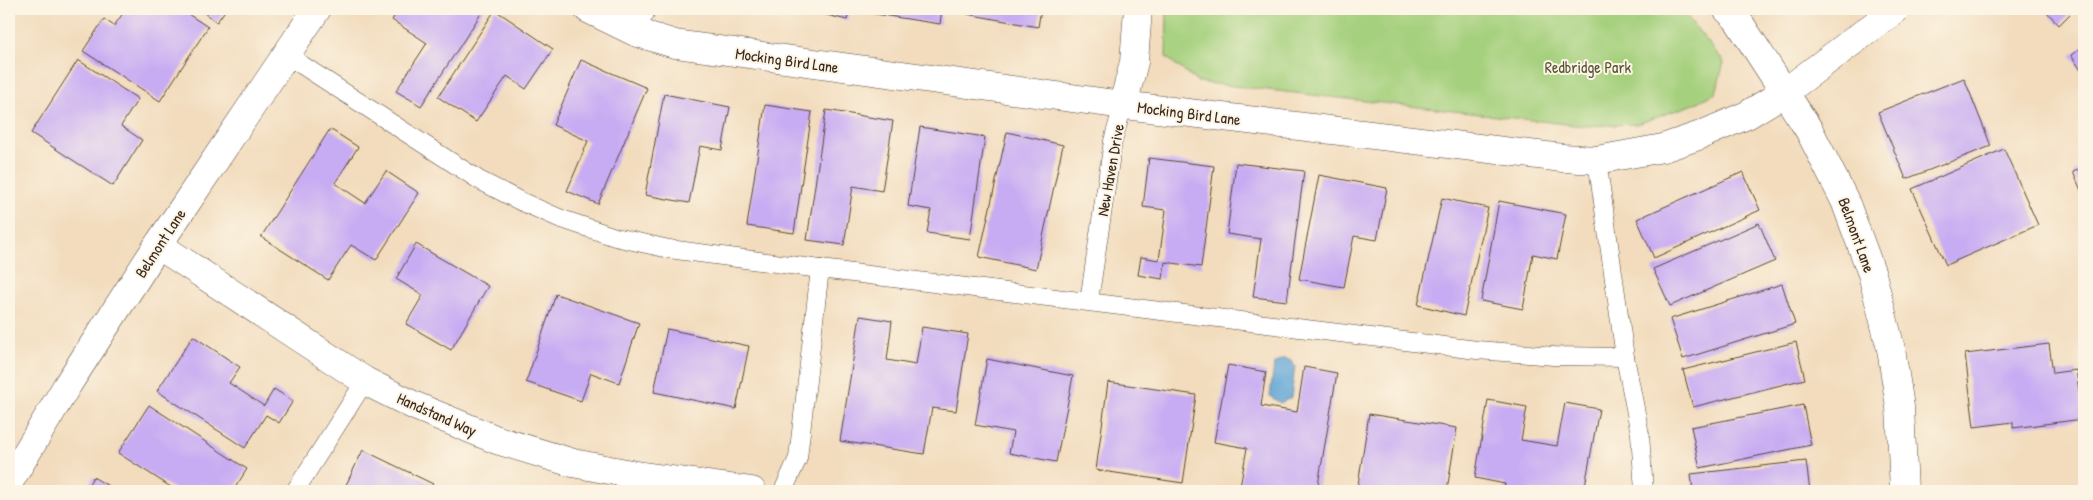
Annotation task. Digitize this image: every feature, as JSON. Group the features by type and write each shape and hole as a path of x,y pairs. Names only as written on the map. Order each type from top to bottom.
{"street":[{"name":"Belmont Lane","path":"9,482 64,391 158,245 317,9"},
{"name":"Mocking Bird Lane","path":"588,9 641,20 675,44 1123,105 1553,157 1597,160 1663,148 1701,135 1747,115 1785,92 1896,9"},
{"name":"New Haven Drive","path":"1123,105 1134,62 1138,9"},
{"name":"Belmont Lane","path":"1726,9 1737,19 1809,130 1845,201 1872,274 1891,349 1900,407 1904,491"},
{"name":"Handstand Way","path":"158,245 365,381 415,406 497,440 573,463 636,475 752,491"}],"lane":[{"path":"285,54 479,180 559,218 615,237 669,249 820,269 1477,350 1554,356 1625,357"},
{"name":"New Haven Drive","path":"1089,302 1113,141 1123,105"},
{"path":"1597,160 1625,357 1640,434 1644,491"},
{"path":"783,491 798,458 820,269"},
{"path":"295,491 365,381"}],"green space":[{"name":"Redbridge Park","path":"1167,9 1681,9 1724,62 1716,93 1694,104 1637,124 1584,126 1198,82 1166,57"}],"water":[{"path":"1285,358 1295,366 1291,398 1280,403 1270,396 1274,364"}],"building":[{"path":"126,9 180,9 208,27 160,101 83,51 104,19 114,26"},
{"path":"198,9 226,9 217,22"},
{"path":"399,9 484,9 421,106 396,91 427,43 392,20"},
{"path":"802,9 850,9 847,20"},
{"path":"869,9 942,9 940,24 869,13"},
{"path":"968,9 1041,9 1038,27 967,14"},
{"path":"2044,9 2075,9 2059,25"},
{"path":"495,10 553,49 526,89 507,76 476,122 438,97"},
{"path":"2084,46 2084,75 2071,55"},
{"path":"78,60 138,99 121,126 142,140 113,186 31,133"},
{"path":"581,60 647,88 598,204 567,191 588,141 553,125"},
{"path":"1964,78 1991,146 1906,179 1878,112"},
{"path":"664,94 730,107 722,150 700,146 689,203 645,195"},
{"path":"765,105 812,112 794,233 747,226"},
{"path":"826,110 893,121 882,191 853,186 844,245 807,240"},
{"path":"920,127 985,137 970,239 927,233 931,210 908,206"},
{"path":"330,129 358,147 335,183 365,203 386,171 419,193 376,260 351,245 328,280 261,237"},
{"path":"1007,132 1063,145 1036,269 979,257"},
{"path":"2004,149 2038,225 1946,265 1912,189"},
{"path":"1149,158 1214,166 1201,267 1165,262 1163,279 1138,275 1141,257 1159,260 1166,210 1143,207"},
{"path":"1236,163 1304,171 1287,301 1253,297 1261,239 1227,234"},
{"path":"2084,167 2084,197 2073,172"},
{"path":"1743,172 1760,210 1654,258 1637,219"},
{"path":"1319,175 1387,188 1377,240 1354,236 1344,287 1299,279"},
{"path":"1442,198 1488,208 1464,316 1418,305"},
{"path":"1499,201 1566,214 1557,259 1533,254 1523,309 1481,301"},
{"path":"1759,223 1775,261 1670,306 1653,269"},
{"path":"416,244 488,286 451,350 406,324 423,295 396,279"},
{"path":"1782,284 1795,324 1683,359 1670,319"},
{"path":"556,294 639,323 619,383 591,373 581,401 526,382"},
{"path":"860,316 892,321 887,360 916,365 922,327 968,334 956,411 932,408 924,454 840,441"},
{"path":"667,329 749,346 736,409 654,392"},
{"path":"193,336 240,367 229,383 264,406 274,389 293,401 279,423 266,415 245,448 157,391"},
{"path":"1796,342 1805,379 1693,407 1683,370"},
{"path":"2049,344 2053,373 2076,370 2083,419 2013,428 2013,422 1974,427 1965,354"},
{"path":"987,359 1073,376 1056,462 1009,453 1013,432 975,425"},
{"path":"1228,365 1266,372 1261,406 1297,412 1304,367 1337,373 1317,491 1263,491 1240,487 1247,448 1214,442"},
{"path":"1108,382 1196,395 1183,483 1096,470"},
{"path":"1488,400 1527,407 1521,440 1557,446 1565,403 1599,409 1584,491 1504,491 1505,484 1475,478"},
{"path":"149,405 247,469 233,491 177,491 118,453"},
{"path":"1803,405 1811,445 1700,468 1691,427"},
{"path":"1369,414 1457,428 1447,490 1418,486 1417,491 1357,491"},
{"path":"363,450 433,484 430,491 343,491"},
{"path":"1806,461 1810,491 1693,491 1691,474"},
{"path":"93,477 117,491 85,491"}]}
